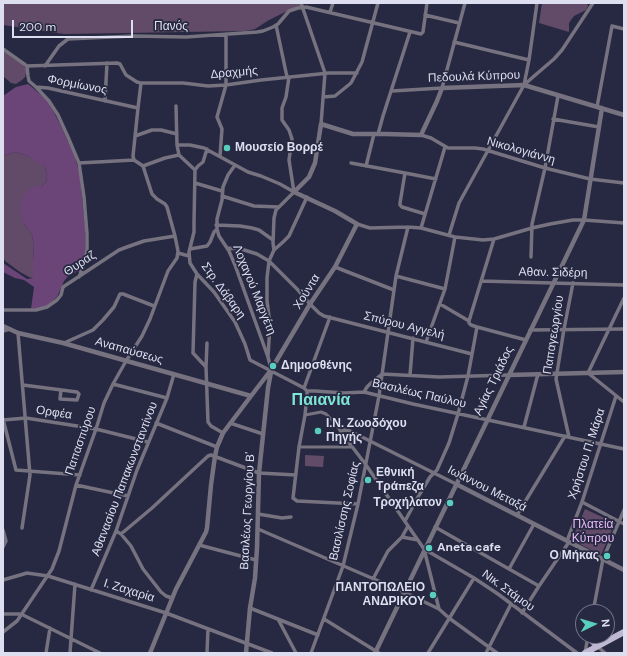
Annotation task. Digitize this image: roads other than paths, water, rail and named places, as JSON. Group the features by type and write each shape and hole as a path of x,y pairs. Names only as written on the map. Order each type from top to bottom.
{"main road":[{"path":"585,653 624,632"}],"street":[{"path":"330,12 333,3"},
{"path":"323,98 335,96 351,84 362,62 378,3"},
{"path":"302,5 421,34 423,32 427,3"},
{"path":"421,135 442,88 465,3"},
{"path":"449,235 459,203 524,85 537,3"},
{"path":"524,85 558,55 592,3"},
{"path":"274,250 274,218 276,210 309,177 315,163 321,124 325,73 302,5"},
{"name":"Πανός","path":"44,66 59,46 68,39 133,36 186,37 263,31 276,25 287,13 302,5"},
{"path":"425,15 460,23"},
{"path":"276,25 288,77 286,97 282,108 282,120 289,130 292,139 289,160 294,192"},
{"path":"600,108 612,26 624,29"},
{"path":"366,166 392,91 410,32"},
{"path":"220,156 222,129 217,119 217,115 226,85 226,34"},
{"path":"454,42 529,60"},
{"path":"3,49 27,66 107,63 120,64 126,75 141,83 133,156 134,160"},
{"path":"105,101 107,63"},
{"name":"Φορμίωνος","path":"27,66 30,81 36,87 48,88 138,108"},
{"name":"Δραχμής","path":"141,83 183,83 208,86 325,73 357,73"},
{"name":"Πεδουλά Κύπρου","path":"392,91 524,85 624,115"},
{"path":"36,87 49,101 58,115 79,163 87,234 87,250 79,278"},
{"path":"531,257 532,228 558,96"},
{"path":"176,106 177,145 179,155 195,170"},
{"name":"Αγίας Τριάδος","path":"376,652 424,549 584,220 599,127 600,108"},
{"path":"553,119 599,127"},
{"name":"Νικολογιάννη","path":"321,124 352,134 421,135 431,138 445,147 483,149 488,152 545,168 590,179 624,183"},
{"path":"135,136 152,130 162,130 177,134"},
{"path":"177,145 194,146 207,149 248,172 280,184 335,211 357,224 370,228 421,228 455,237 484,240 494,239 532,228 573,220 624,223"},
{"path":"421,228 445,147"},
{"path":"79,163 134,160 143,166 152,194 167,207 178,254 189,256 194,227 195,170 202,162 207,149"},
{"path":"143,166 165,158 179,155"},
{"path":"351,163 436,179"},
{"path":"190,249 207,246 210,242 216,227 222,191 228,175 235,165"},
{"path":"405,173 400,205 402,207 425,214"},
{"path":"195,183 222,191"},
{"path":"222,196 254,206 279,207"},
{"path":"150,653 172,598 207,528 215,456 223,433 272,370 268,357 270,324 267,301 267,278 269,261 274,250 287,238 307,197"},
{"name":"Χούντα","path":"272,370 310,304 335,266 357,224"},
{"path":"216,227 240,226 252,228 259,230 273,240"},
{"name":"Λοχαγού Μαργέτη","path":"216,227 235,265 268,357"},
{"name":"Βασιλίσσης Σοφίας","path":"311,653 343,566 358,504 379,396 396,276 408,228"},
{"name":"Θυραζ","path":"3,310 36,310 47,307 61,295 63,287 114,254 127,247 144,241 175,236"},
{"path":"426,342 446,289 455,237"},
{"path":"469,321 494,239"},
{"name":"Σπύρου Αγγελή","path":"227,248 241,249 257,254 269,261 319,313 472,354"},
{"name":"Παπασπύρου","path":"3,632 14,624 48,576 60,551 76,486 104,403 126,361 142,336 168,271 175,262 178,254"},
{"name":"Στρ. Δάβαρη","path":"189,256 190,263 197,274 214,292 235,322 245,344 250,360 272,370 304,388"},
{"path":"335,266 394,290"},
{"path":"197,274 195,282 193,353 206,367"},
{"path":"396,276 446,289"},
{"name":"Αθαν. Σιδέρη","path":"481,281 624,285"},
{"name":"Παπαγεωργίου","path":"567,437 556,380 573,283"},
{"path":"63,343 93,330 114,307 120,294 154,306"},
{"path":"588,373 624,298"},
{"path":"440,304 477,327 526,340"},
{"path":"330,317 304,388 308,395 299,447 293,498 297,501 358,504"},
{"name":"Αναπαύσεως","path":"3,326 18,332 63,343 251,396"},
{"path":"405,522 430,477 437,470 449,443 468,376 477,327"},
{"path":"530,330 624,328"},
{"path":"3,331 10,329"},
{"path":"18,332 30,471 22,528"},
{"path":"410,375 412,338"},
{"path":"207,343 206,367 209,424 223,433"},
{"name":"Βασιλέως Γεωργίου Β'","path":"246,653 256,560 259,473 268,388 272,370"},
{"path":"364,392 371,383 382,374 439,377 624,372"},
{"path":"588,373 624,402"},
{"name":"Αθανασίου Παπακωνσταντίνου","path":"91,590 116,531 148,442 167,398 174,374"},
{"path":"524,427 538,374"},
{"path":"113,384 167,398"},
{"path":"23,385 77,392 79,394 77,400 60,399 61,390"},
{"name":"Βασιλέως Παύλου","path":"307,391 364,392 458,414 624,449"},
{"name":"Χρήστου Π. Μάρα","path":"522,613 568,541 616,396"},
{"path":"305,414 321,412 326,414 366,465 418,540 424,549 439,609"},
{"name":"Ορφέα","path":"3,419 26,418 96,429 148,442"},
{"path":"3,419 16,470 80,475"},
{"path":"156,423 217,448"},
{"path":"230,423 263,434"},
{"name":"Ιωάννου Μεταξά","path":"341,432 344,430 350,431 371,441 624,570"},
{"path":"517,516 567,437"},
{"path":"299,447 352,447"},
{"path":"121,534 152,508 208,456 215,456 259,473 296,475"},
{"path":"76,486 128,496"},
{"path":"582,502 624,524"},
{"path":"595,604 603,559 624,510"},
{"path":"258,514 282,518 291,517"},
{"path":"509,569 534,524"},
{"path":"373,579 388,551 402,537 408,526"},
{"path":"435,527 539,586"},
{"path":"258,529 404,592 439,609 496,653"},
{"path":"3,530 6,540 3,548"},
{"path":"116,531 121,534 131,546 143,569 161,592 172,598"},
{"path":"402,537 418,540"},
{"path":"199,545 256,560"},
{"name":"Νικ. Στάμου","path":"424,549 474,578 498,594 577,653"},
{"name":"Ι. Ζαχαρία","path":"3,580 27,573 48,576 166,613 247,643"},
{"path":"428,653 474,578"},
{"path":"70,653 75,584"},
{"path":"486,653 511,604"},
{"path":"250,608 318,635"},
{"path":"3,614 21,614 100,653"},
{"path":"278,619 296,653"},
{"path":"324,619 376,652"},
{"path":"46,653 50,628"},
{"path":"206,653 208,628"},
{"path":"247,643 272,653"},
{"path":"597,646 605,653"}],"place":[{"name":"Μουσείο Βορρέ","path":"227,148"},
{"name":"Δημοσθένης","path":"273,366"},
{"name":"Ι.Ν. Ζωοδόχου Πηγής","path":"318,431"},
{"name":"Εθνική Τράπεζα","path":"368,480"},
{"name":"Τροχήλατον","path":"450,503"},
{"name":"Aneta cafe","path":"429,548"},
{"name":"Ο Μήκας","path":"607,556"},
{"name":"ΠΑΝΤΟΠΩΛΕΙΟ ΑΝΔΡΙΚΟΥ","path":"433,595"}],"district":[{"name":"Παιανία","path":"321,401"}],"park label":[{"name":"Πλατεία Κύπρου","path":"593,532"}]}
